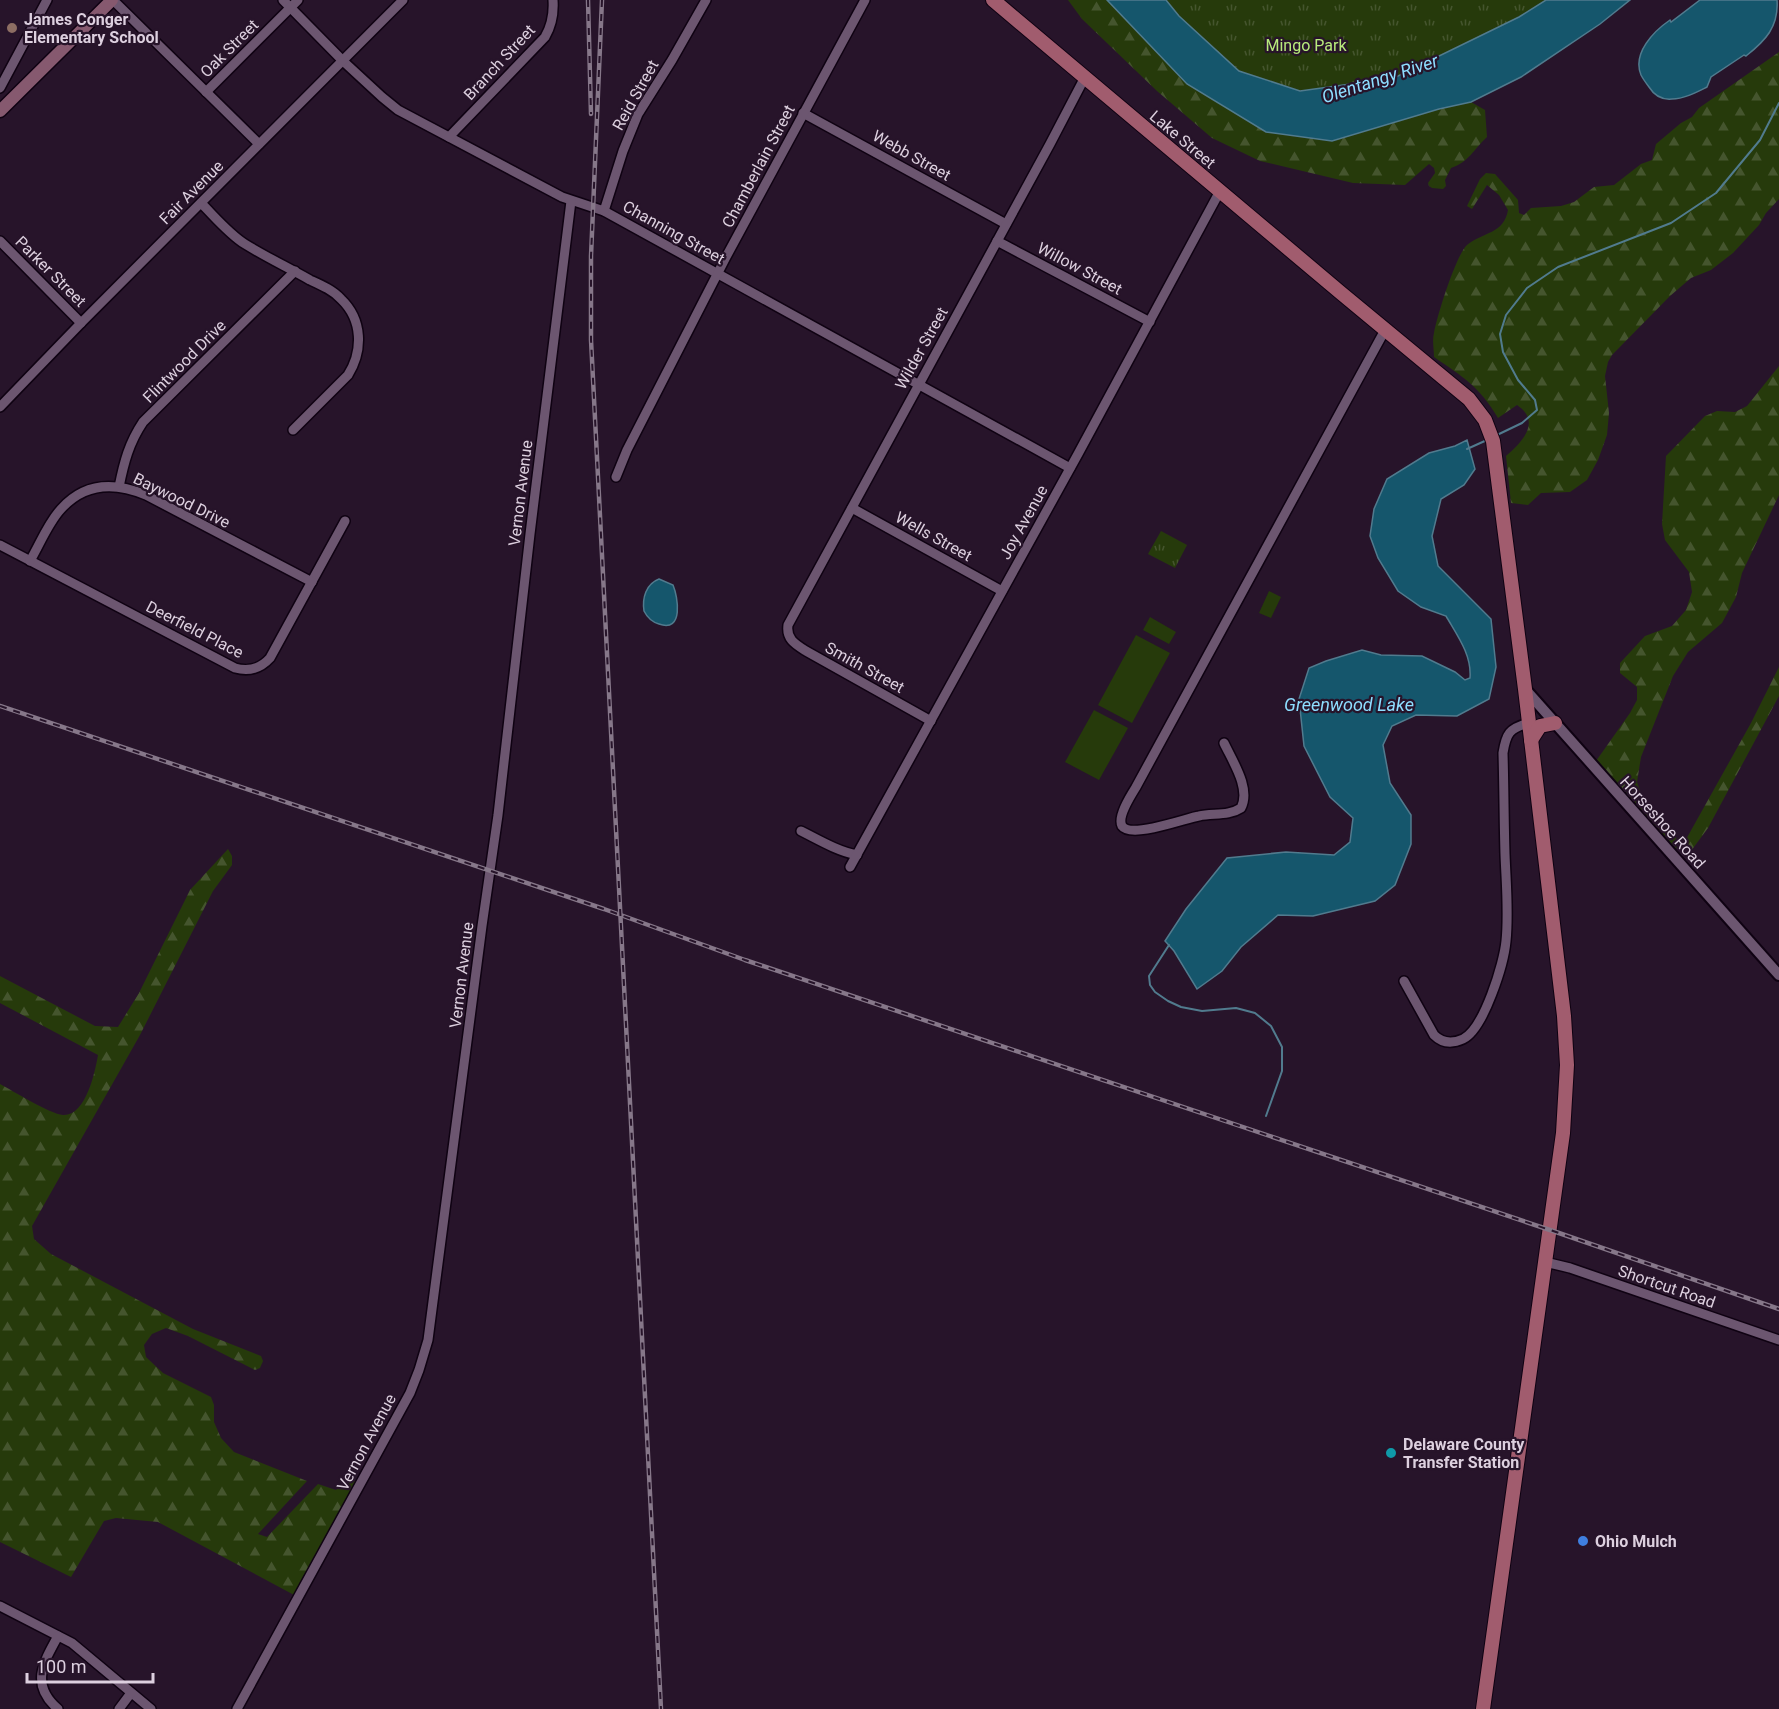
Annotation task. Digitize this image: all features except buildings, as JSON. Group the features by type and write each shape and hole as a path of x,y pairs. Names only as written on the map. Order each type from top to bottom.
{"main road":[{"path":"0,111 112,0"},
{"name":"Lake Street","path":"993,0 1469,399 1485,420 1496,456 1525,689"},
{"path":"1483,1709 1563,1132 1567,1065 1564,1016 1525,689"},
{"path":"1531,740 1540,726 1555,723"}],"street":[{"path":"0,88 47,0"},
{"path":"112,0 259,144"},
{"name":"Channing Street","path":"283,0 392,105 571,201 604,211 1070,468"},
{"name":"Oak Street","path":"206,92 298,0"},
{"name":"Fair Avenue","path":"0,407 403,0"},
{"name":"Branch Street","path":"449,137 545,37 554,17 554,0"},
{"name":"Reid Street","path":"604,211 623,151 646,99 678,50 706,0"},
{"name":"Chamberlain Street","path":"616,477 627,450 717,273 865,0"},
{"name":"Wilder Street","path":"788,634 788,625 1085,77"},
{"name":"Webb Street","path":"803,113 1006,224"},
{"name":"Joy Avenue","path":"850,867 1220,192"},
{"name":"Vernon Avenue","path":"237,1709 410,1393 428,1340 500,805 530,534 571,201"},
{"path":"201,203 244,243 341,298 354,317 359,339 357,357 348,375 293,430"},
{"name":"Parker Street","path":"0,241 81,323"},
{"name":"Willow Street","path":"997,241 1149,322"},
{"name":"Flintwood Drive","path":"119,487 130,444 144,422 295,271"},
{"path":"1224,743 1245,795 1241,808 1140,830 1127,830 1122,826 1121,818 1136,787 1385,330"},
{"name":"Baywood Drive","path":"30,561 66,503 88,490 106,486 119,487 146,495 312,582"},
{"name":"Wells Street","path":"852,508 1002,591"},
{"name":"Deerfield Place","path":"0,545 224,663 242,670 256,669 268,661 345,521"},
{"name":"Smith Street","path":"788,634 792,642 806,651 931,721"},
{"name":"Horseshoe Road","path":"1525,689 1779,975"},
{"path":"1404,981 1438,1040 1446,1042 1461,1040 1473,1032 1495,984 1506,941 1503,753 1507,735 1511,730 1529,723"},
{"path":"801,831 833,848 857,855"},
{"name":"Shortcut Road","path":"1545,1262 1570,1268 1779,1340"},
{"path":"0,1606 83,1651 151,1709"},
{"path":"58,1636 42,1667 41,1683 50,1702 58,1709"},
{"path":"119,1709 131,1694"}],"green space":[{"path":"1068,0 1107,0 1187,84 1439,109 1471,102 1485,110 1487,137 1467,159 1451,168 1443,189 1429,186 1428,183 1435,173 1434,168 1429,164 1405,185 1353,183 1260,161 1212,138 1157,91 1082,19"},
{"name":"Mingo Park","path":"1166,0 1546,0 1519,17 1394,78 1300,91 1239,71 1179,16"},
{"path":"1779,52 1779,199 1733,253 1711,270 1691,278 1612,355 1605,376 1609,413 1607,435 1598,460 1587,480 1570,492 1541,493 1528,505 1511,503 1506,456 1527,432 1528,418 1517,405 1498,418 1477,390 1434,357 1433,339 1436,325 1448,286 1463,251 1473,241 1492,232 1506,218 1508,210 1499,195 1487,185 1472,209 1467,206 1480,179 1486,173 1495,174 1518,200 1519,213 1524,215 1531,208 1561,206 1574,202 1594,187 1614,185 1641,164 1652,160 1656,144 1681,123 1692,117 1699,108"},
{"path":"1779,366 1779,495 1742,573 1736,597 1722,623 1688,652 1673,676 1641,757 1637,782 1643,799 1676,837 1678,843 1676,849 1596,761 1637,700 1637,687 1620,673 1620,663 1645,636 1672,626 1686,610 1692,592 1689,572 1665,540 1662,524 1666,456 1705,416 1717,411 1735,412 1747,406"},
{"path":"1161,531 1187,545 1175,568 1148,554"},
{"path":"1269,591 1281,597 1271,618 1259,613"},
{"path":"1150,617 1176,632 1169,644 1143,630"},
{"path":"1136,635 1170,653 1132,723 1098,705"},
{"path":"1779,667 1779,696 1708,828 1691,851 1684,843 1751,723"},
{"path":"1094,710 1128,728 1099,780 1065,762"},
{"path":"228,849 232,856 232,865 213,891 140,1035 32,1226 34,1239 51,1254 193,1329 261,1356 263,1361 260,1368 255,1370 188,1336 166,1328 152,1334 144,1345 146,1357 163,1373 211,1397 214,1405 214,1422 221,1438 234,1452 307,1481 258,1534 267,1537 318,1484 336,1490 348,1477 356,1482 356,1486 296,1596 158,1522 116,1518 104,1521 71,1577 0,1542 0,1084 57,1114 71,1113 78,1108 88,1092 98,1055 0,1003 0,976 95,1026 118,1027 139,993 190,890"}],"water":[{"path":"1107,0 1166,0 1179,16 1239,71 1300,91 1394,78 1519,17 1546,0 1630,0 1600,24 1521,77 1471,102 1439,109 1332,141 1266,132 1187,84"},
{"path":"1700,0 1777,0 1776,18 1765,39 1759,45 1746,56 1744,55 1711,77 1707,87 1681,98 1662,98 1653,92 1641,75 1639,59 1642,51 1657,30"},
{"name":"Greenwood Lake","path":"1467,440 1475,469 1464,485 1441,499 1432,536 1438,566 1491,619 1496,667 1489,699 1457,716 1416,715 1392,726 1383,745 1390,783 1411,815 1411,844 1395,885 1375,901 1313,916 1278,915 1241,947 1222,971 1197,989 1174,951 1165,941 1186,909 1227,858 1286,852 1334,855 1350,842 1353,818 1330,797 1304,746 1299,699 1309,668 1362,650 1381,655 1422,656 1455,672 1465,680 1470,678 1466,653 1446,616 1421,607 1398,591 1378,558 1370,536 1374,509 1387,479 1429,453"},
{"path":"659,579 673,585 676,597 676,619 667,625 654,622 644,611 646,592 651,584"}],"waterway":[{"path":"1497,435 1522,423 1537,410 1535,400 1518,380 1503,352 1500,334 1506,315 1527,288 1558,267 1671,223 1716,193 1760,140 1779,103"},
{"path":"1467,449 1487,440"},
{"path":"1169,945 1149,976 1150,985 1155,992 1181,1007 1202,1011 1236,1008 1255,1013 1271,1026 1282,1047 1282,1071 1266,1116"}],"railway":[{"path":"588,0 591,114"},
{"path":"602,0 591,256 591,340 661,1709"},
{"path":"0,706 1779,1309"}],"place":[{"name":"James Conger Elementary School","path":"12,28"},
{"name":"Delaware County Transfer Station","path":"1391,1453"},
{"name":"Ohio Mulch","path":"1583,1541"}],"water label":[{"name":"Olentangy River","path":"1380,79"}]}
